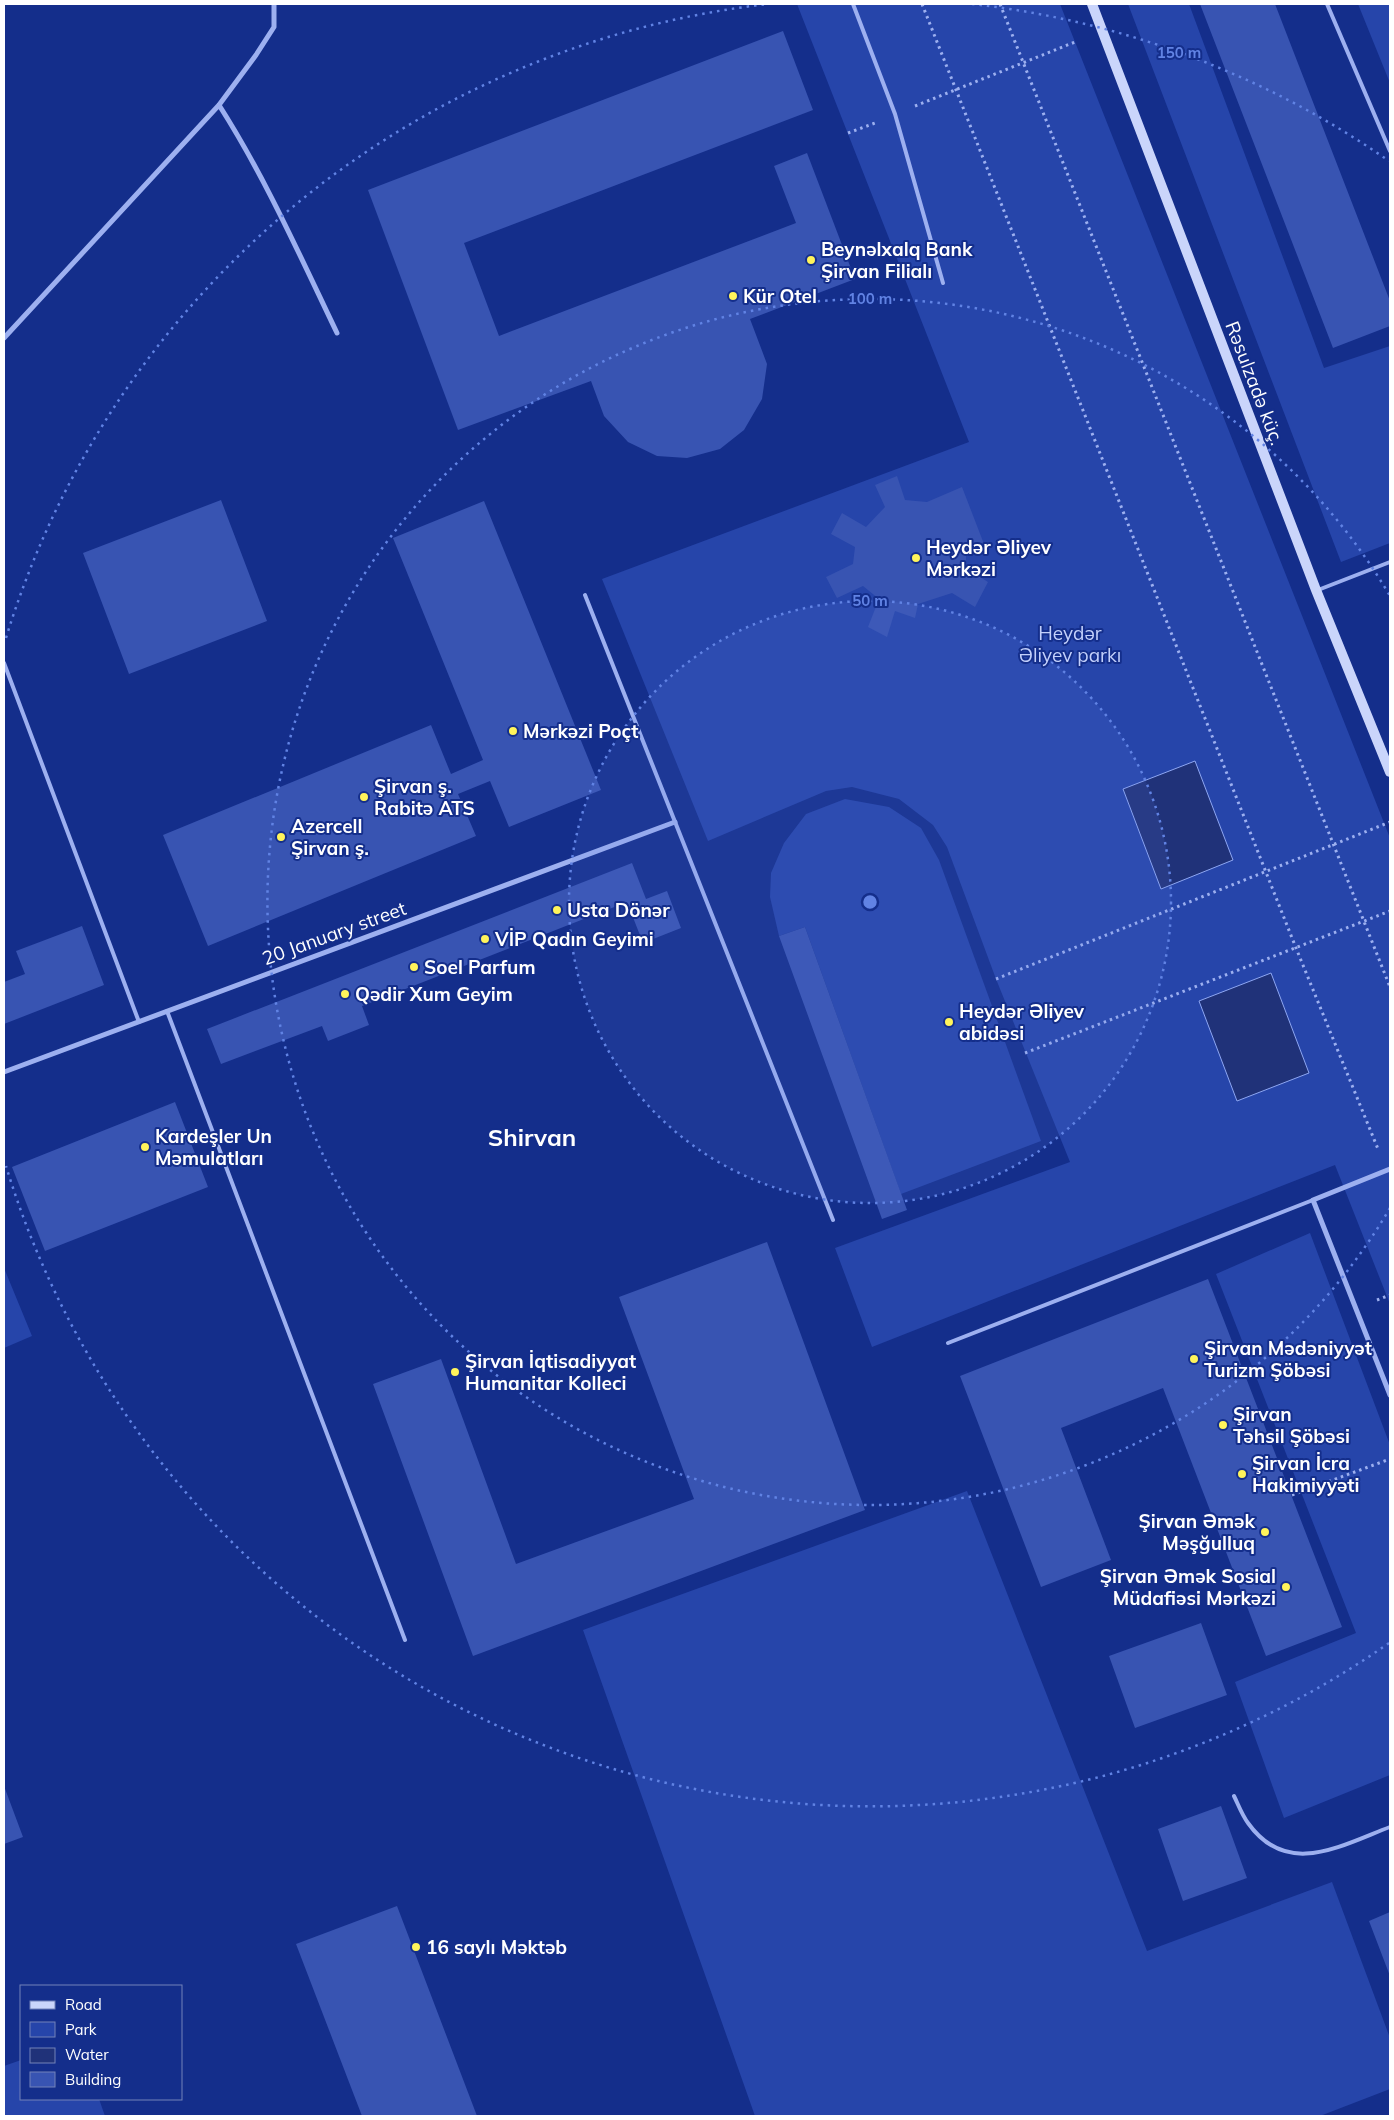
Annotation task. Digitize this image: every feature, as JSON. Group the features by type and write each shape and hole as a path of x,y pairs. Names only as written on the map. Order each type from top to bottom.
{"main road":[{"name":"Rəsulzadə küç.","path":"1092,4 1316,590 1390,772"}],"street":[{"path":"4,338 219,105 274,27 274,4"},
{"path":"219,105 243,142 337,334"},
{"name":"20 January street","path":"4,1072 675,822"},
{"path":"1389,1170 1313,1200 1390,1395"}],"lane":[{"path":"853,4 895,114 943,283"},
{"path":"1327,4 1390,152"},
{"path":"1316,590 1390,562"},
{"path":"585,595 833,1220"},
{"path":"4,663 139,1022"},
{"path":"167,1011 405,1640"},
{"path":"948,1343 1313,1200"},
{"path":"1234,1796 1248,1823 1266,1842 1273,1848 1294,1855 1320,1854 1390,1827"}],"path":[{"path":"922,4 1296,948 1389,1170"},
{"path":"1000,4 1390,987"},
{"path":"848,133 1075,42"},
{"path":"996,979 1390,822"},
{"path":"1025,1053 1390,911"},
{"path":"1292,1495 1390,1460"}],"green space":[{"name":"Heydər Əliyev parkı","path":"797,4 1060,4 1390,838 1390,1304 1335,1165 872,1347 835,1248 1070,1162 996,979 947,847 933,825 899,799 852,787 826,791 708,841 602,579 969,442"},
{"path":"1128,4 1189,4 1324,368 1390,346 1390,543 1341,562"},
{"path":"1358,4 1390,4 1390,83"},
{"path":"845,799 889,807 921,828 939,860 1041,1141 901,1194 805,927 779,936 770,897 771,873 784,843 806,814"},
{"path":"1310,1233 1390,1445 1390,1775 1284,1818 1235,1682 1356,1633 1216,1274"},
{"path":"4,1268 32,1336 4,1348"},
{"path":"967,1491 1147,1951 1332,1882 1390,2038 1390,2089 1320,2116 755,2116 583,1630"},
{"path":"20,2060 20,2100 99,2100 105,2116 4,2116 4,2066"}],"water":[{"path":"1195,761 1233,860 1161,889 1123,789"},
{"path":"1271,973 1309,1073 1237,1101 1199,1001"}],"building":[{"path":"1200,4 1275,4 1390,301 1390,326 1333,348"},
{"path":"783,31 813,110 464,243 499,336 796,223 774,166 807,153 855,279 750,319 767,364 762,399 744,430 720,449 687,458 657,456 628,442 604,416 591,381 458,430 368,190"},
{"path":"897,476 905,500 927,502 962,487 984,544 966,550 966,568 988,582 975,607 952,593 918,604 915,618 895,611 887,637 868,627 879,599 863,586 837,598 826,577 853,564 855,547 831,534 842,513 866,527 885,507 875,485"},
{"path":"221,500 267,621 129,674 83,553"},
{"path":"484,501 601,790 509,827 490,781 458,794 476,836 208,946 163,835 431,725 451,774 483,760 393,538"},
{"path":"632,863 646,899 667,891 681,928 643,943 627,902 362,1006 369,1025 328,1041 322,1026 221,1064 207,1029"},
{"path":"82,926 104,985 4,1024 4,982 25,974 16,951"},
{"path":"805,927 907,1210 882,1219 779,936"},
{"path":"175,1102 208,1187 45,1251 12,1167"},
{"path":"767,1242 865,1510 473,1656 373,1384 441,1359 516,1564 694,1499 619,1297"},
{"path":"1208,1279 1342,1627 1266,1656 1163,1388 1061,1428 1111,1560 1041,1587 960,1376"},
{"path":"1201,1623 1227,1695 1135,1728 1109,1656"},
{"path":"4,1786 23,1837 4,1844"},
{"path":"1221,1806 1247,1878 1183,1901 1158,1829"},
{"path":"397,1906 477,2116 362,2116 296,1944"},
{"path":"1390,1912 1390,1976 1369,1921"}],"place":[{"name":"Beynəlxalq Bank Şirvan Filialı","path":"811,260"},
{"name":"Kür Otel","path":"733,296"},
{"name":"Heydər Əliyev Mərkəzi","path":"916,558"},
{"name":"Mərkəzi Poçt","path":"513,731"},
{"name":"Şirvan ş. Rabitə ATS","path":"364,797"},
{"name":"Azercell Şirvan ş.","path":"281,837"},
{"name":"Usta Dönər","path":"557,910"},
{"name":"VİP Qadın Geyimi","path":"485,939"},
{"name":"Soel Parfum","path":"414,967"},
{"name":"Qədir Xum Geyim","path":"345,994"},
{"name":"Heydər Əliyev abidəsi","path":"949,1022"},
{"name":"Kardeşler Un Məmulatları","path":"145,1147"},
{"name":"Şirvan Mədəniyyət Turizm Şöbəsi","path":"1194,1359"},
{"name":"Şirvan İqtisadiyyat Humanitar Kolleci","path":"455,1372"},
{"name":"Şirvan Təhsil Şöbəsi","path":"1223,1425"},
{"name":"Şirvan İcra Hakimiyyəti","path":"1242,1474"},
{"name":"Şirvan Əmək Məşğulluq","path":"1265,1532"},
{"name":"Şirvan Əmək Sosial Müdafiəsi Mərkəzi","path":"1286,1587"},
{"name":"16 saylı Məktəb","path":"416,1947"}],"district":[{"name":"Shirvan","path":"532,1138"}]}
